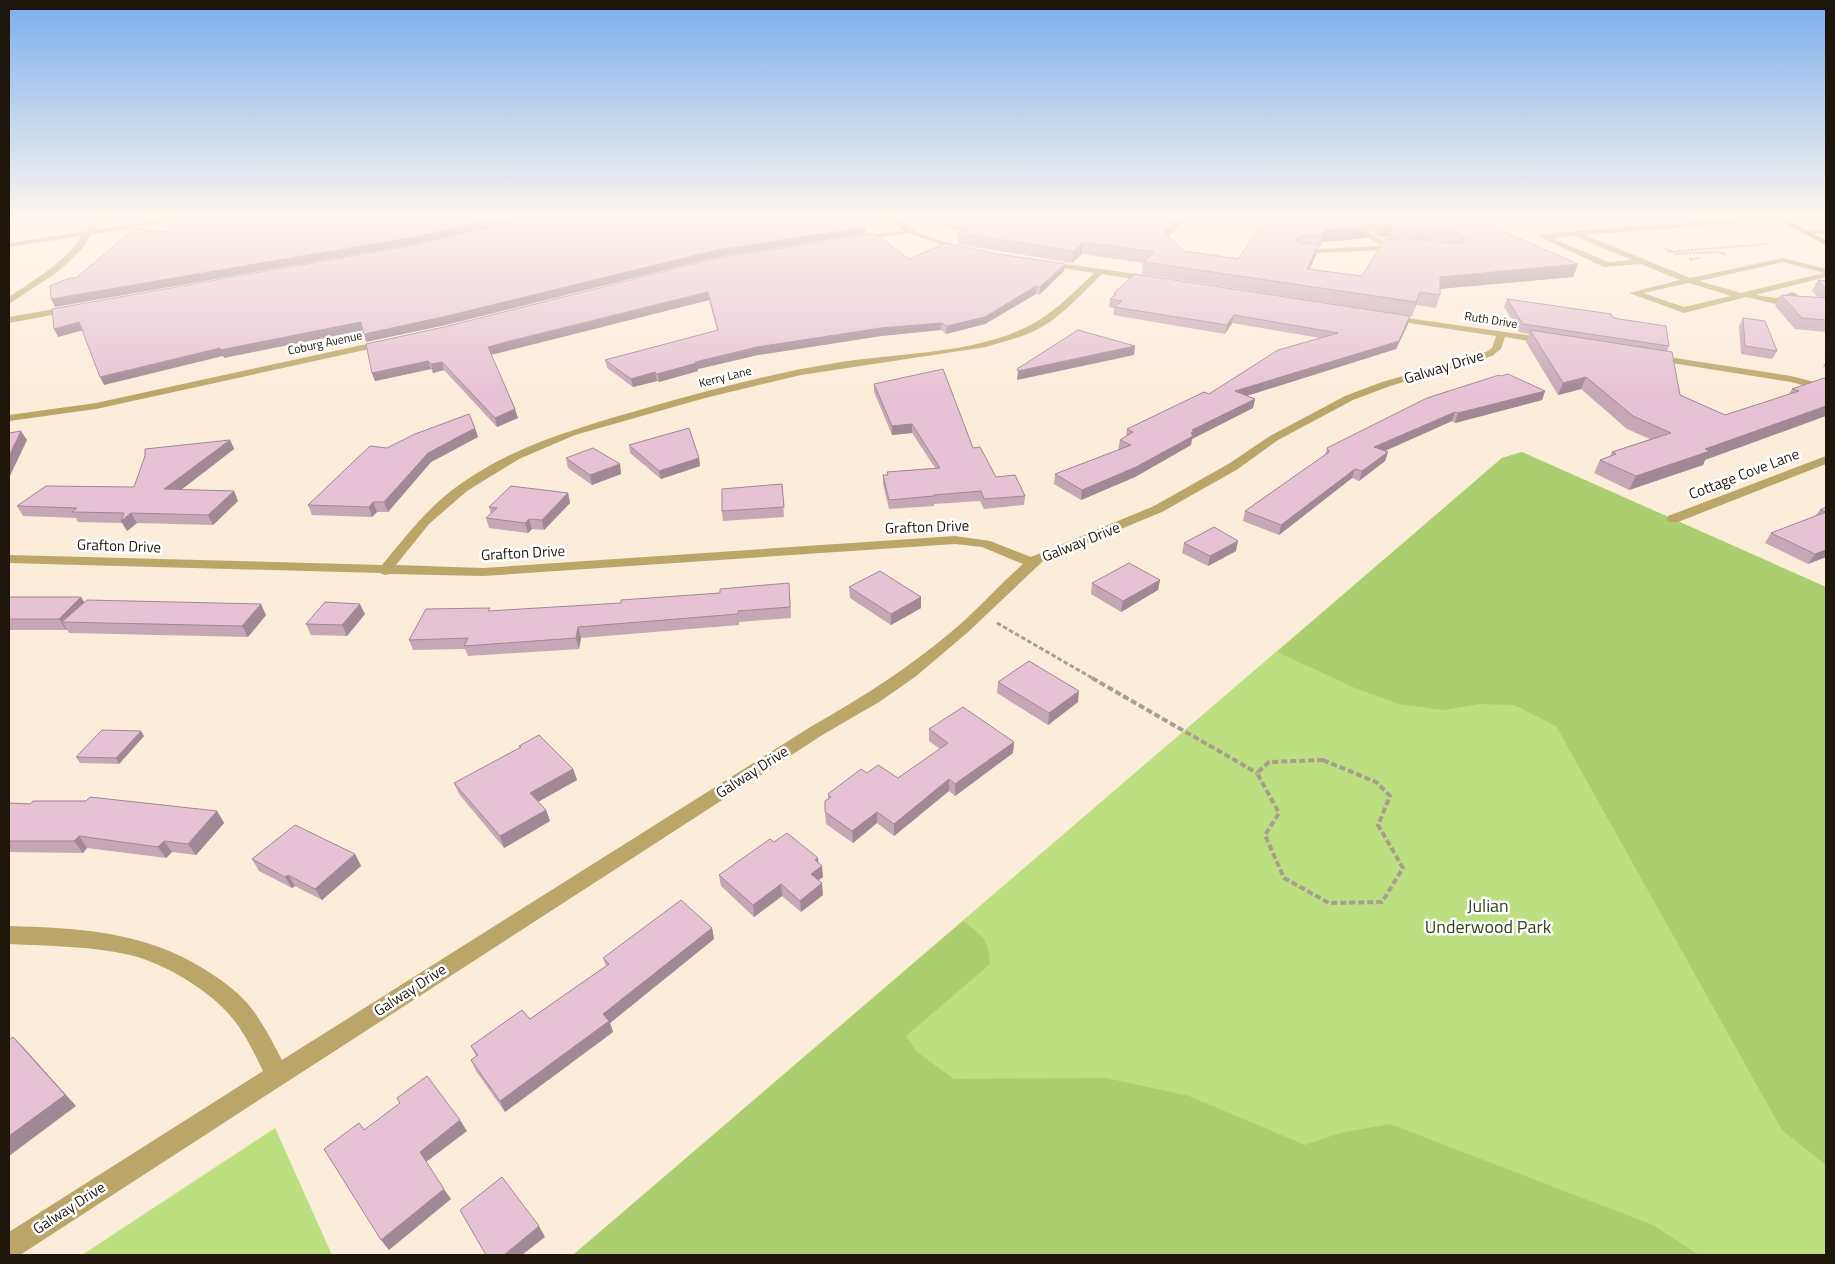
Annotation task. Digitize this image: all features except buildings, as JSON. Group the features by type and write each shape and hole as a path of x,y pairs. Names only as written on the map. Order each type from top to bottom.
{"street":[{"path":"9,301 46,276"},
{"name":"Kerry Lane","path":"385,571 430,516 455,493 484,473 542,444 571,433 773,379 834,366 964,349 1012,337 1048,320 1095,276"},
{"path":"1129,276 1158,281"},
{"path":"1677,276 1742,296 1776,301 1794,296 1779,287"},
{"path":"1706,276 1632,293 1684,310 1822,276"},
{"path":"9,320 83,307"},
{"name":"Ruth Drive","path":"1384,316 1556,343"},
{"name":"Galway Drive","path":"9,1247 810,735 872,698 909,673 962,630 1038,558 1158,509 1234,466 1274,438 1336,404 1386,384 1489,354 1496,349 1501,334"},
{"name":"Coburg Avenue","path":"9,418 96,406 397,340"},
{"path":"1649,357 1791,379 1826,388"},
{"name":"Cottage Cove Lane","path":"1673,519 1826,460"},
{"name":"Grafton Drive","path":"9,559 385,571 492,572 955,540 981,542 1000,547 1033,562"},
{"path":"9,935 108,943 133,947 182,966 215,988 240,1011 262,1045 277,1075"}],"path":[{"path":"979,613 1257,774 1279,813 1265,835 1284,878 1329,902 1382,902 1403,868 1378,825 1390,796 1376,782 1323,760 1270,762 1257,774"}],"green space":[{"name":"Julian Underwood Park","path":"1522,452 1826,587 1826,1255 573,1255 1502,458"},
{"path":"1522,452 1826,587 1826,1165 1782,1130 1556,726 1514,705 1480,704 1443,710 1398,704 1355,688 1277,652 1502,458"},
{"path":"963,921 983,938 988,948 990,964 906,1036 917,1052 954,1079 1106,1078 1189,1096 1305,1145 1340,1133 1390,1124 1653,1225 1699,1255 573,1255"},
{"path":"275,1128 332,1255 82,1255"}]}
